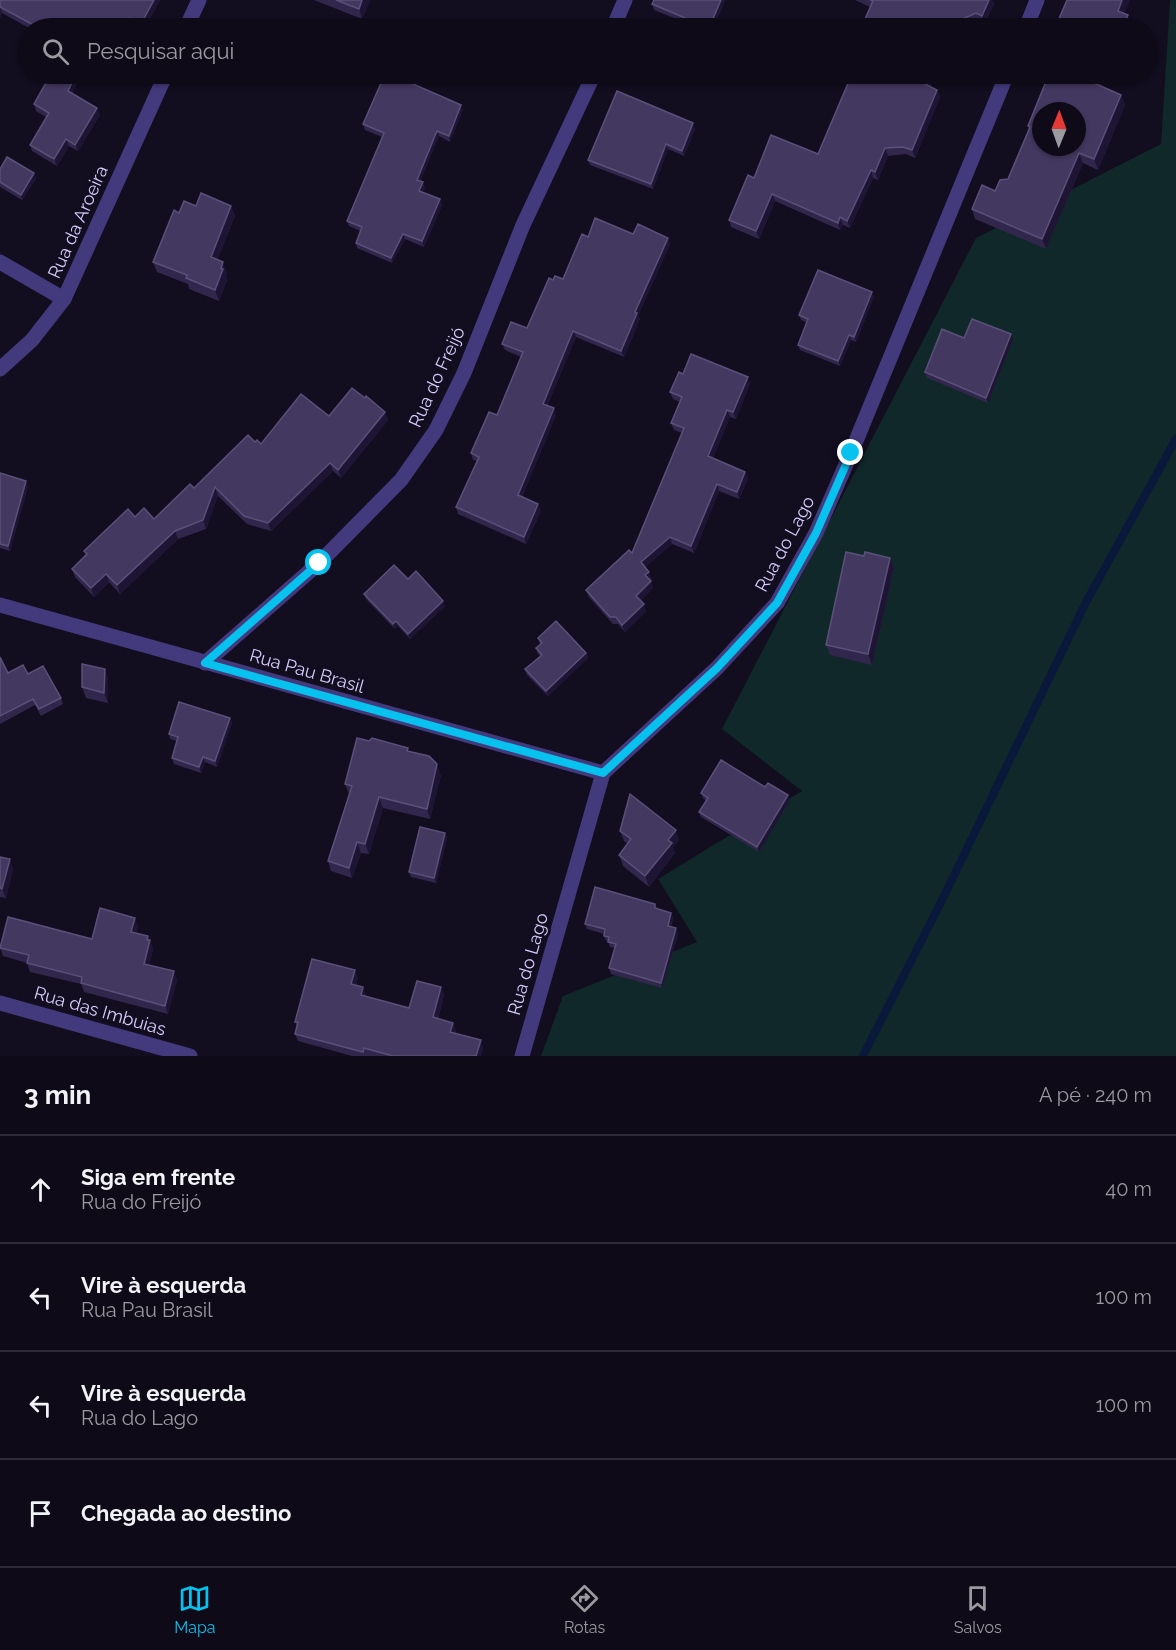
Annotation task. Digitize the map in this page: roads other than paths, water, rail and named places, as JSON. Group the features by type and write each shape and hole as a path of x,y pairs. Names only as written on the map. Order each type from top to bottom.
{"street":[{"path":"191,18 199,0"},
{"path":"617,18 625,0"},
{"path":"1030,18 1037,0"},
{"name":"Rua da Aroeira","path":"0,369 32,340 64,299 161,84"},
{"name":"Rua do Freijó","path":"205,663 319,563 401,480 436,430 464,373 523,225 589,84"},
{"name":"Rua do Lago","path":"522,1056 603,773 717,668 777,603 816,533 847,463 1003,84"},
{"path":"0,262 64,299"},
{"name":"Rua Pau Brasil","path":"0,605 603,773"},
{"name":"Rua das Imbuias","path":"0,1003 190,1056"}],"waterway":[{"path":"863,1056 945,894 1085,604 1176,439"}]}
